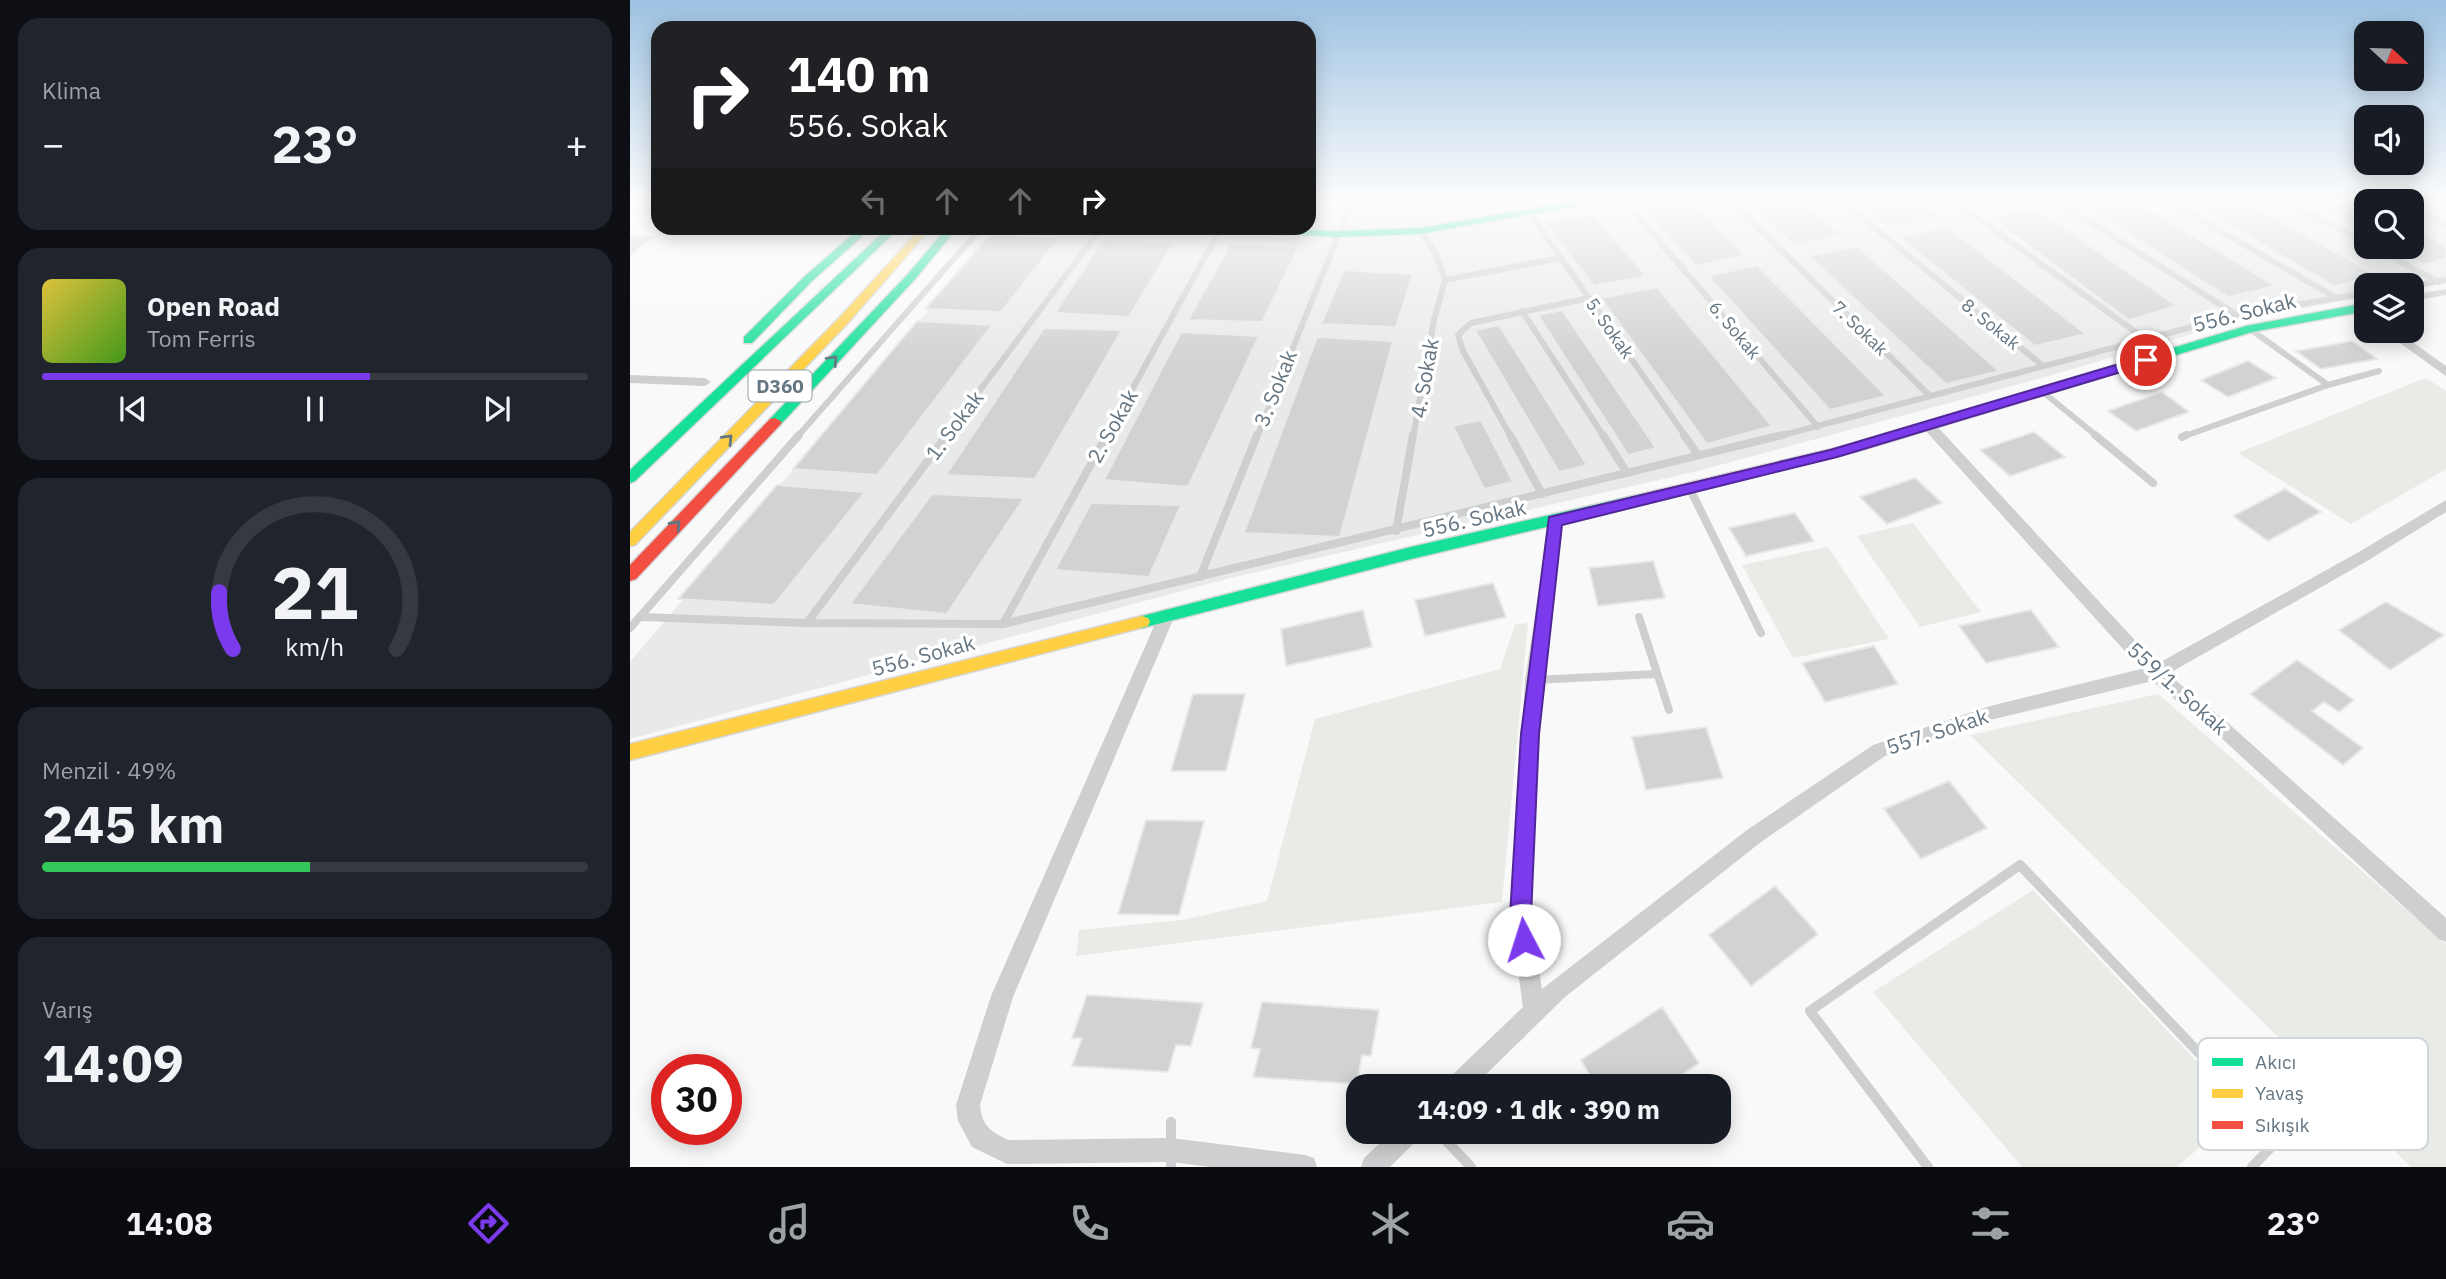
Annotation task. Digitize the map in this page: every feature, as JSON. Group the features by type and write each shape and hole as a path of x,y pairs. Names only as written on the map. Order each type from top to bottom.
{"main road":[{"path":"740,348 835,255"},
{"path":"757,332 853,255"},
{"name":"D360","path":"630,478 865,255"},
{"name":"D360","path":"630,541 843,321 901,255"},
{"path":"630,575 929,255"},
{"name":"556. Sokak","path":"630,752 1411,553 1690,489 1929,426 2250,328 2354,311"},
{"path":"695,505 762,421 799,366"},
{"path":"686,399 709,378"}],"street":[{"path":"2424,293 2444,285"},
{"path":"2406,343 2446,372"},
{"path":"630,379 709,378"},
{"name":"559/1. Sokak","path":"1929,426 2155,673 2222,728 2446,932"},
{"name":"557. Sokak","path":"1470,1074 1556,989 1754,836 1879,750 1990,713 2155,673 2362,557 2446,505"},
{"path":"1535,1011 1520,916 1534,680 1555,521"},
{"path":"1167,615 1002,996 968,1105 970,1121 980,1139 1007,1152 1305,1167"},
{"path":"1373,1167 1397,1144"}],"lane":[{"path":"630,628 742,497 957,255"},
{"name":"1. Sokak","path":"807,623 1081,255"},
{"name":"2. Sokak","path":"1003,624 1207,255"},
{"name":"3. Sokak","path":"1200,577 1329,255"},
{"path":"1436,255 1445,280 1561,258"},
{"name":"5. Sokak","path":"1559,255 1698,455"},
{"name":"6. Sokak","path":"1672,255 1818,427"},
{"name":"7. Sokak","path":"1787,255 1930,396"},
{"name":"8. Sokak","path":"1908,255 2043,366"},
{"path":"2030,255 2144,338"},
{"path":"2143,255 2237,315"},
{"path":"2263,255 2337,298"},
{"path":"2395,259 2444,285"},
{"name":"4. Sokak","path":"1396,531 1434,320 1445,280"},
{"path":"2424,286 2444,285"},
{"path":"640,617 807,623 1003,624 1818,427 2237,315 2354,295"},
{"path":"1542,494 1463,351 1458,335 1471,323 1589,298"},
{"path":"1522,312 1627,473"},
{"path":"2250,328 2328,385"},
{"path":"2182,437 2328,385 2379,371"},
{"path":"2043,392 2153,483"},
{"path":"1690,489 1761,634"},
{"path":"1639,617 1669,710"},
{"path":"1534,680 1657,674"},
{"path":"1928,1167 1810,1011 2020,864 2198,1052"},
{"path":"1171,1122 1171,1159"},
{"path":"1449,1144 1471,1167"},
{"path":"2252,1167 2268,1150"}],"shaded area":[{"path":"975,255 2354,255 2354,259 2424,259 2424,255 2446,255 2446,283 2424,287 2424,273 2354,273 2354,299 2243,319 2052,375 1698,471 1230,578 630,739 630,662"},
{"path":"2426,378 2446,391 2446,469 2351,524 2238,453"},
{"path":"1913,523 1981,612 1920,627 1857,536"},
{"path":"1828,547 1889,639 1793,658 1742,565"},
{"path":"1528,623 1502,902 1076,956 1079,930 1183,920 1267,901 1315,719 1500,669 1515,625"},
{"path":"2158,694 2446,944 2446,1167 2411,1167 2394,1150 2428,1150 2428,1038 2279,1038 1970,735"},
{"path":"2033,890 2198,1063 2198,1149 2177,1167 2022,1167 1873,992"}],"building":[{"path":"972,255 1045,255 1001,312 925,309"},
{"path":"1092,255 1166,255 1129,317 1055,313"},
{"path":"1224,255 1295,255 1262,322 1188,320"},
{"path":"1571,255 1628,255 1646,276 1594,286"},
{"path":"1687,255 1743,255 1697,266"},
{"path":"1868,255 1999,371 1946,384 1809,256"},
{"path":"1922,255 1985,255 2086,334 2035,346"},
{"path":"2042,255 2104,255 2177,306 2129,320"},
{"path":"2163,255 2226,255 2276,286 2228,297"},
{"path":"2282,255 2341,255 2372,273 2354,273 2354,281 2334,286"},
{"path":"2424,255 2446,255 2446,258 2423,265 2412,259 2424,259"},
{"path":"1757,265 1886,396 1830,410 1708,276"},
{"path":"1344,270 1413,274 1396,327 1321,324"},
{"path":"1657,287 1772,426 1707,444 1601,298"},
{"path":"1562,310 1656,448 1628,455 1538,315"},
{"path":"917,321 992,325 877,475 793,469"},
{"path":"1499,325 1587,465 1559,472 1475,330"},
{"path":"1044,328 1122,330 1035,479 946,475"},
{"path":"1181,332 1259,336 1188,487 1104,480"},
{"path":"1317,337 1393,341 1340,537 1244,533"},
{"path":"2352,341 2377,359 2321,369 2296,351"},
{"path":"2248,361 2276,378 2228,397 2201,380"},
{"path":"2162,392 2189,412 2136,431 2108,411"},
{"path":"1481,420 1513,482 1484,489 1453,426"},
{"path":"2034,432 2065,457 2010,476 1980,450"},
{"path":"1915,478 1942,503 1887,524 1860,497"},
{"path":"777,485 865,492 774,605 678,599"},
{"path":"2285,489 2321,512 2268,541 2233,516"},
{"path":"932,494 1024,498 947,614 850,604"},
{"path":"1091,503 1181,505 1149,577 1055,570"},
{"path":"1795,513 1814,541 1746,556 1729,528"},
{"path":"1653,561 1665,598 1598,606 1589,568"},
{"path":"1493,583 1506,617 1425,636 1415,600"},
{"path":"2386,602 2444,635 2390,670 2339,630"},
{"path":"1363,610 1372,647 1286,666 1281,629"},
{"path":"2031,610 2059,647 1986,663 1959,626"},
{"path":"1874,646 1898,684 1825,702 1802,663"},
{"path":"2297,660 2354,700 2339,712 2324,702 2312,711 2363,748 2343,765 2250,694"},
{"path":"1193,694 1245,694 1226,771 1171,771"},
{"path":"1706,727 1723,778 1646,790 1632,737"},
{"path":"1949,781 1987,828 1921,859 1884,809"},
{"path":"1146,820 1204,821 1179,915 1118,914"},
{"path":"1775,886 1818,934 1751,986 1709,935"},
{"path":"1087,995 1203,1003 1191,1046 1176,1045 1168,1072 1072,1066 1082,1038 1072,1038"},
{"path":"1262,1002 1379,1010 1371,1056 1362,1055 1359,1074 1346,1074 1346,1083 1253,1077 1260,1049 1251,1048"},
{"path":"1662,1007 1699,1063 1683,1074 1589,1074 1581,1060"}],"traffic: fast":[{"path":"748,340 835,255"},
{"path":"630,478 865,255"},
{"path":"775,422 929,255"},
{"path":"1853,448 2250,329 2354,309"},
{"path":"1142,622 1411,553 1642,499"}],"traffic: slow":[{"path":"630,541 843,321 901,255"},
{"path":"630,752 1142,622"}],"traffic: jam":[{"path":"630,575 775,422"},
{"path":"1642,499 1853,448"}],"route":[{"path":"1524,940 1520,916 1530,734 1534,680 1555,521 1832,454 2146,360"}]}
